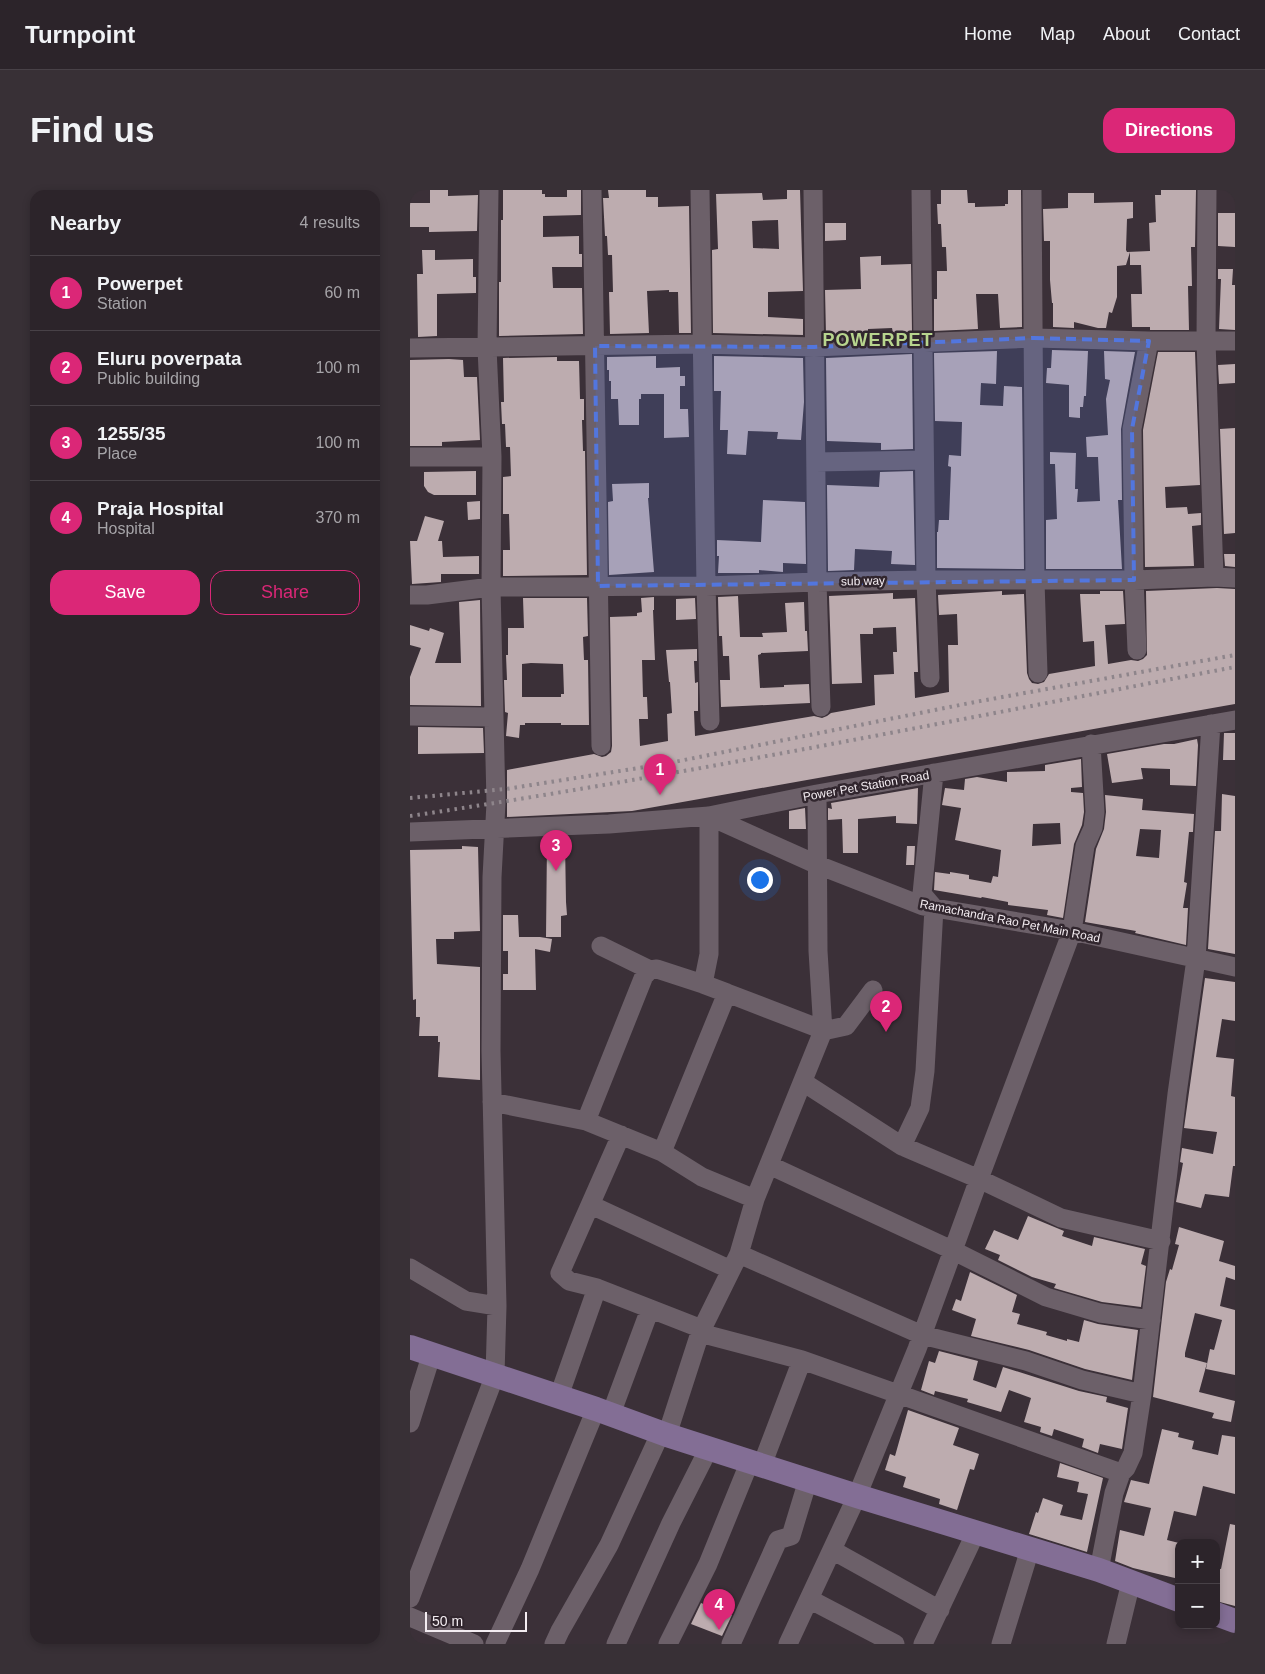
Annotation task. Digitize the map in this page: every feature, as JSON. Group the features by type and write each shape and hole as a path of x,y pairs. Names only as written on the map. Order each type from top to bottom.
{"main road":[{"path":"421,1350 664,1433 857,1496 1100,1570 1175,1598"},
{"path":"1220,1615 1235,1621"}],"street":[{"path":"410,1598 495,1375 497,1306 492,1102 492,877 495,828 490,586 492,457 487,348 489,190"},
{"path":"592,190 602,746"},
{"path":"700,190 710,722"},
{"path":"813,190 817,582 821,707"},
{"path":"921,190 926,580 930,678"},
{"path":"1032,190 1035,580 1038,673"},
{"path":"1207,190 1206,342 1214,577"},
{"path":"410,348 702,344 814,347 1034,338 1235,341"},
{"path":"1137,650 1132,429 1149,341"},
{"path":"410,457 492,457"},
{"path":"816,462 924,460"},
{"name":"sub way","path":"410,595 427,595 490,586 706,586 926,580 1235,578"},
{"path":"410,716 492,717"},
{"name":"Power Pet Station Road","path":"410,832 608,824 709,816 818,794 1235,720"},
{"path":"1100,1570 1114,1493 1121,1473 1126,1468 1133,1453 1142,1394 1177,1094 1196,959 1211,724"},
{"path":"788,1644 857,1496 922,1335 1072,931 1085,846 1093,828 1095,812 1092,744"},
{"path":"902,1146 920,1108 925,1071 934,908 922,894 934,773"},
{"path":"554,1644 609,1545 664,1433 701,1331 735,1262 755,1198 823,1031 818,951 818,794"},
{"path":"703,984 708,954 709,816"},
{"name":"Ramachandra Rao Pet Main Road","path":"709,816 818,865 923,906 1072,931 1235,967"},
{"path":"601,946 650,970"},
{"path":"586,1121 644,976 650,970 657,968 703,984 823,1031 846,1026 873,990"},
{"path":"662,1152 727,993"},
{"path":"803,1082 902,1146 979,1179 1061,1218 1160,1240"},
{"path":"492,1102 586,1121 662,1152 702,1177 755,1198"},
{"path":"621,1135 560,1273 569,1281 597,1288 701,1331 802,1360 1121,1473"},
{"path":"769,1165 952,1250 1046,1297 1100,1313 1151,1320"},
{"path":"591,1205 922,1335 1026,1361 1082,1380 1142,1394"},
{"path":"410,1268 466,1301 497,1306"},
{"path":"559,1396 597,1288"},
{"path":"495,1644 604,1412 650,1309"},
{"path":"410,1422 421,1350"},
{"path":"668,1644 756,1463 802,1360"},
{"path":"616,1644 671,1523 709,1448"},
{"path":"731,1644 778,1540 791,1536 808,1480"},
{"path":"923,1644 976,1532"},
{"path":"1001,1644 1030,1548"},
{"path":"832,1550 940,1610"},
{"path":"1116,1644 1131,1582"},
{"path":"809,1599 895,1644"},
{"path":"410,1617 448,1639 474,1644"}],"highlighted area":[{"path":"1034,338 1149,341 1132,429 1134,580 598,586 595,346 814,347"}],"building":[{"path":"430,190 448,190 448,196 478,195 477,231 429,232 429,227 410,227 410,203 430,203"},
{"path":"503,190 542,190 542,194 545,194 545,197 567,197 567,190 581,190 581,215 543,216 543,237 579,236 579,254 582,254 582,267 552,267 553,288 582,288 583,334 499,336"},
{"path":"608,190 646,190 646,197 658,197 658,207 689,206 691,333 679,333 678,292 669,292 669,290 647,291 649,333 610,334 609,292 613,292 612,255 608,255 607,236 605,236 603,198 609,198"},
{"path":"787,190 800,190 803,291 768,292 768,317 803,319 803,335 713,333 712,250 718,249 716,194 762,193 763,200 787,199","holes":["778,220 779,249 753,248 752,221"]},
{"path":"941,190 967,190 968,203 975,203 975,207 1005,206 1005,204 1008,204 1008,190 1021,190 1022,327 1000,328 998,294 976,294 978,329 934,331 934,299 937,299 937,271 947,271 946,247 942,247 941,224 938,224 937,204 941,204"},
{"path":"1161,190 1196,190 1195,247 1191,247 1192,286 1188,286 1189,330 1150,330 1150,327 1132,327 1131,294 1142,294 1141,265 1130,265 1130,252 1126,265 1117,266 1117,297 1112,313 1109,312 1106,328 1074,322 1074,328 1053,327 1050,241 1044,241 1043,209 1068,208 1068,193 1094,193 1094,203 1133,202 1133,218 1127,219 1126,250 1127,252 1150,251 1149,223 1156,222 1155,195 1161,195"},
{"path":"1218,213 1235,213 1235,247 1218,246"},
{"path":"825,223 846,223 846,240 825,241"},
{"path":"422,250 435,250 435,260 473,259 473,277 476,277 476,293 437,294 437,336 418,337 417,274 423,274"},
{"path":"881,256 881,265 911,264 912,332 893,333 892,328 868,329 868,334 826,335 825,290 861,289 860,257"},
{"path":"1218,269 1233,269 1232,285 1235,285 1235,330 1219,329 1221,279 1218,279"},
{"path":"1052,350 1088,351 1086,396 1084,396 1083,407 1080,407 1080,418 1069,417 1069,385 1046,383 1047,368 1051,368"},
{"path":"997,351 996,384 981,383 980,405 1003,406 1004,386 1022,387 1024,569 937,568 939,520 949,520 951,467 948,466 949,455 961,456 962,422 935,421 934,353"},
{"path":"1104,351 1135,352 1121,429 1122,500 1118,500 1122,569 1046,569 1046,520 1057,519 1055,464 1050,464 1050,452 1076,453 1075,489 1078,489 1077,502 1100,501 1098,457 1087,457 1086,437 1108,435 1106,399 1110,380 1105,379"},
{"path":"1158,352 1195,352 1200,485 1165,487 1166,508 1187,507 1188,514 1201,513 1201,525 1192,526 1194,566 1145,567 1143,430"},
{"path":"912,354 913,449 881,450 881,443 827,441 826,358"},
{"path":"656,356 656,368 680,367 680,376 685,376 685,386 680,386 680,409 688,409 689,437 664,438 664,394 641,394 641,399 639,399 639,425 619,425 618,399 611,399 611,381 609,381 609,370 607,370 607,357"},
{"path":"714,356 803,358 804,402 801,440 777,439 778,432 748,431 746,455 727,454 728,430 720,430 721,391 714,391"},
{"path":"557,357 557,361 579,361 580,399 584,399 584,420 582,420 583,451 585,451 587,575 503,576 503,550 510,550 509,514 503,514 503,477 511,476 510,447 506,447 505,424 502,424 501,402 504,402 503,358"},
{"path":"410,360 463,360 464,377 477,377 480,440 442,442 442,446 410,446"},
{"path":"1235,364 1235,383 1219,384 1218,365"},
{"path":"1235,428 1235,533 1224,534 1220,429"},
{"path":"476,471 476,495 434,495 428,492 424,486 424,472"},
{"path":"913,471 915,565 891,564 892,551 855,549 854,570 828,571 827,485 879,487 880,472"},
{"path":"649,483 648,498 654,572 609,575 608,502 613,501 612,484"},
{"path":"763,500 805,502 806,564 783,563 783,572 759,570 759,573 718,573 719,556 717,556 717,540 761,542"},
{"path":"480,501 480,519 468,520 467,502"},
{"path":"425,516 444,521 438,541 442,541 443,557 479,556 479,574 441,574 441,582 412,584 410,541 417,541"},
{"path":"1224,554 1235,554 1235,567 1225,566"},
{"path":"1235,589 1235,704 632,811 507,817 507,770 594,754 602,757 611,752 610,617 637,616 637,613 642,612 641,598 654,597 655,660 642,660 643,697 647,697 648,719 639,719 640,746 668,741 667,714 672,713 666,650 697,649 697,661 694,661 695,683 698,682 698,711 694,711 695,736 814,716 822,718 831,713 875,705 874,675 894,674 893,652 897,652 896,627 873,628 873,634 860,634 862,683 832,684 829,596 893,593 893,599 915,598 918,672 914,672 915,698 949,692 948,645 958,645 957,614 939,615 938,595 1002,591 1002,595 1024,594 1027,673 1032,683 1038,684 1044,682 1049,674 1095,666 1094,641 1083,642 1080,594 1100,594 1100,591 1123,591 1125,624 1105,625 1108,664 1131,660 1138,661 1147,655 1146,591"},
{"path":"738,596 740,637 763,637 762,633 787,632 785,603 804,602 808,651 761,653 758,655 760,688 809,684 810,703 721,707 720,680 730,680 729,656 723,656 722,636 719,636 718,597"},
{"path":"523,598 587,598 588,636 583,637 584,660 588,660 589,725 525,723 525,725 520,725 519,738 506,736 508,713 505,712 504,680 507,680 508,628 524,628","holes":["522,664 563,664 564,694 561,694 561,697 522,697"]},
{"path":"695,598 696,619 676,620 676,599"},
{"path":"480,600 481,706 410,705 410,677 421,648 410,645 410,625 429,631 430,628 444,633 435,663 461,663 459,602"},
{"path":"418,727 483,728 484,753 418,754"},
{"path":"1224,733 1235,733 1235,760 1223,760"},
{"path":"1197,739 1196,786 1170,785 1170,769 1141,768 1143,779 1112,783 1107,754"},
{"path":"1081,759 1082,787 1071,788 1071,792 1083,793 1084,812 1082,825 1074,844 1063,918 1047,915 1048,910 1008,905 1008,902 934,890 935,872 969,875 969,879 991,883 993,876 998,877 1001,850 955,840 961,808 942,805 945,788 964,790 965,779 977,777 1007,782 1007,772 1045,771 1045,765","holes":["1060,823 1061,844 1032,846 1033,824"]},
{"path":"918,788 917,824 896,823 896,816 858,819 858,853 843,853 842,819 828,820 828,808 832,809 831,803"},
{"path":"1222,794 1235,796 1235,954 1208,949 1215,831 1221,831"},
{"path":"1105,795 1143,799 1142,810 1194,814 1193,832 1189,832 1184,882 1187,883 1183,908 1188,908 1186,945 1135,933 1136,931 1085,922 1096,849 1104,829","holes":["1140,829 1161,830 1159,858 1136,856"]},
{"path":"805,808 806,829 789,829 789,811"},
{"path":"547,842 565,842 567,915 561,916 561,937 546,937"},
{"path":"462,846 478,847 480,931 454,932 454,939 436,939 437,964 480,967 480,1080 438,1077 440,1042 438,1042 438,1036 419,1036 420,1017 416,1017 416,999 413,1000 410,850 462,849"},
{"path":"907,846 915,846 914,865 906,865"},
{"path":"503,915 518,915 519,937 552,939 550,952 535,949 536,990 503,990 503,974 508,974 508,951 503,951"},
{"path":"1205,978 1235,982 1235,1021 1222,1019 1216,1057 1234,1059 1231,1096 1235,1097 1235,1166 1233,1166 1229,1197 1205,1194 1201,1208 1176,1202 1183,1163 1180,1162 1182,1148 1213,1154 1217,1132 1184,1128"},
{"path":"1028,1216 1064,1231 1062,1236 1092,1246 1094,1237 1145,1249 1141,1264 1146,1266 1141,1307 1102,1302 1054,1288 1056,1284 1032,1277 998,1260 1000,1255 985,1249 994,1230 1018,1240"},
{"path":"1179,1227 1224,1241 1219,1261 1235,1266 1235,1280 1226,1277 1220,1306 1235,1310 1235,1375 1206,1369 1210,1349 1214,1350 1222,1320 1195,1313 1185,1353 1185,1357 1207,1363 1199,1392 1235,1401 1231,1422 1212,1418 1214,1413 1153,1397 1166,1282 1170,1269 1172,1270 1179,1245 1175,1244"},
{"path":"970,1272 1017,1295 1012,1312 1020,1314 1017,1324 1047,1332 1046,1335 1067,1341 1067,1339 1079,1342 1084,1320 1138,1330 1132,1380 1085,1369 1029,1350 971,1336 976,1319 952,1310 956,1299 961,1301"},
{"path":"939,1351 978,1361 973,1380 996,1388 1003,1367 1079,1391 1107,1397 1106,1402 1128,1408 1122,1449 1100,1444 1098,1453 1082,1447 1084,1439 1054,1429 1052,1436 1040,1432 1041,1427 1024,1422 1031,1398 1009,1390 1001,1412 967,1402 968,1399 935,1391 934,1395 921,1390 929,1361 935,1363"},
{"path":"908,1410 959,1428 953,1445 979,1454 974,1470 970,1469 957,1510 939,1504 940,1499 903,1487 906,1477 885,1470 890,1454 895,1456"},
{"path":"1162,1429 1179,1433 1178,1437 1194,1441 1192,1449 1218,1455 1222,1435 1235,1437 1235,1494 1203,1486 1196,1516 1174,1511 1167,1540 1175,1542 1175,1578 1133,1568 1115,1561 1120,1530 1144,1536 1151,1508 1124,1502 1131,1480 1149,1484"},
{"path":"1060,1463 1103,1478 1087,1552 1029,1534 1043,1498 1063,1505 1060,1515 1082,1520 1088,1494 1077,1492 1079,1482 1057,1477"},
{"path":"1230,1524 1235,1525 1235,1606 1220,1602 1221,1569"},
{"path":"701,1603 732,1615 722,1636 691,1624"}],"railway":[{"path":"410,798 506,789 664,764 975,702 1235,655"},
{"path":"410,816 720,765 1235,667"}],"place":[{"name":"Powerpet","path":"660,795"},
{"name":"1255/35","path":"556,871"},
{"name":"Eluru poverpata","path":"886,1032"},
{"name":"Praja Hospital","path":"719,1630"}],"district":[{"name":"POWERPET","path":"878,340"}]}
